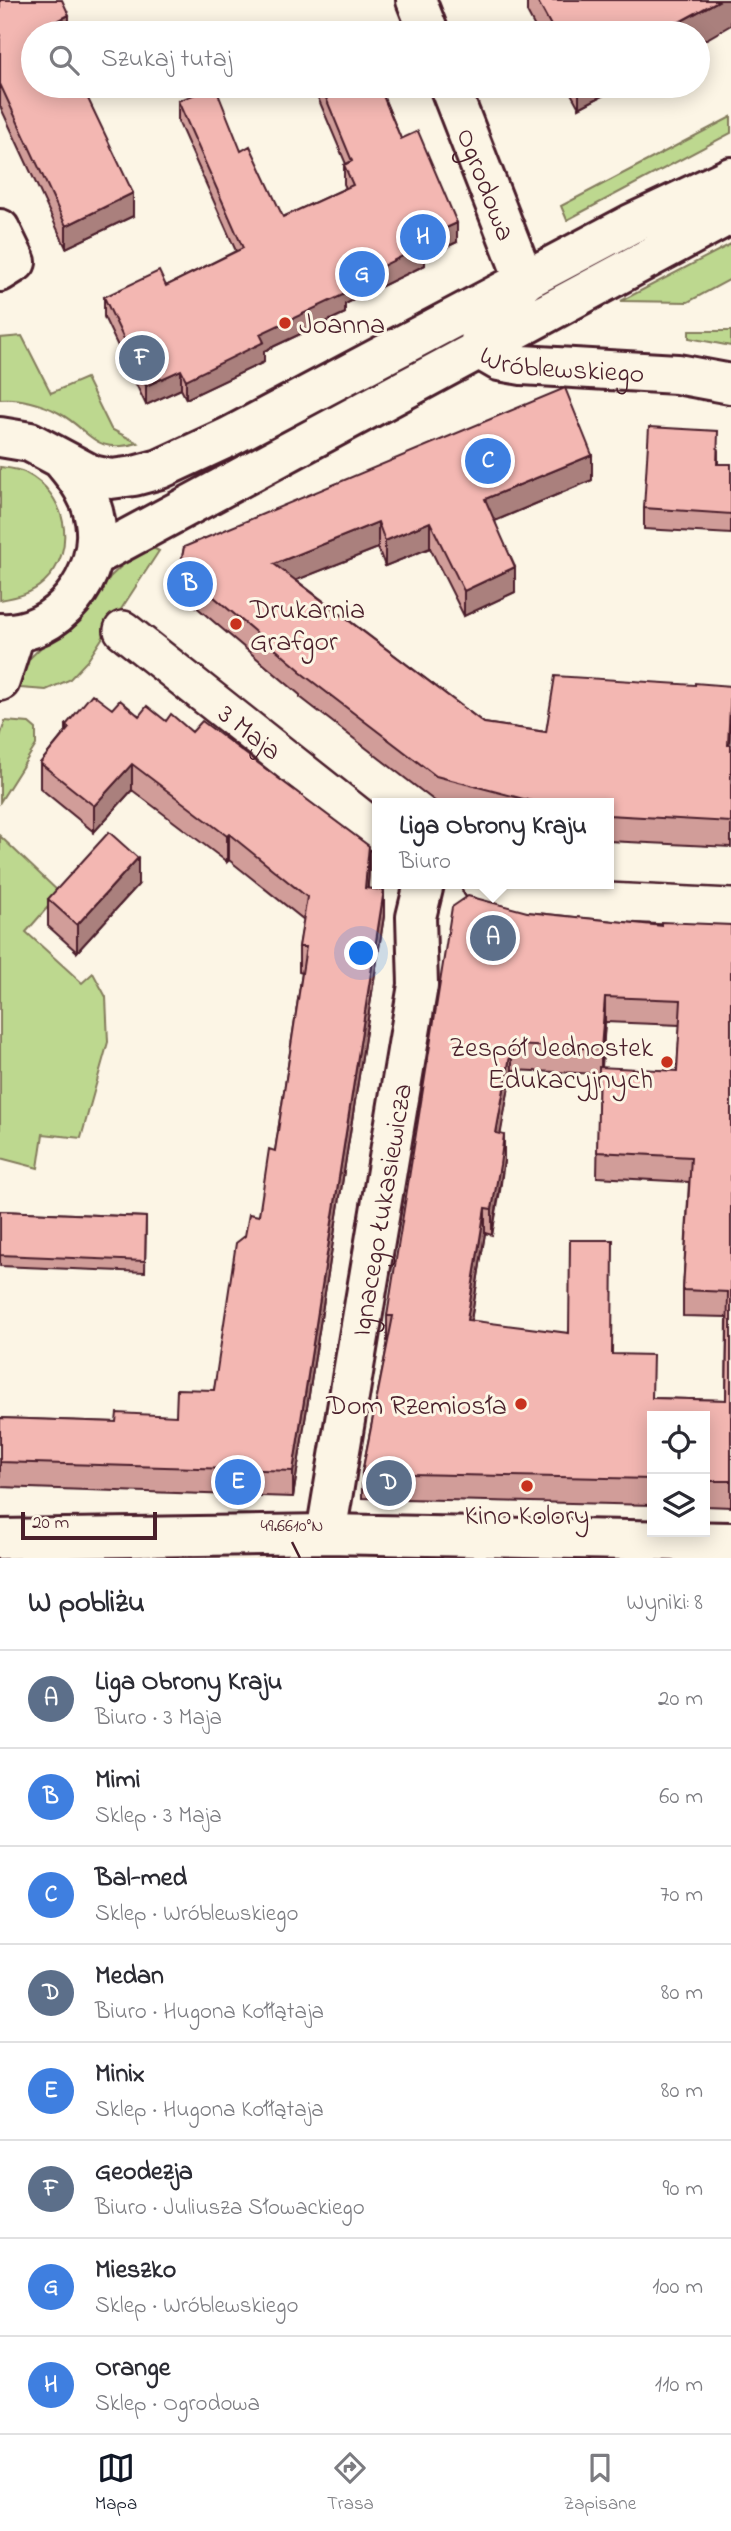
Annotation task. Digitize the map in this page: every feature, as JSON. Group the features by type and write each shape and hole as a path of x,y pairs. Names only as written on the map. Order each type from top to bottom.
{"street":[{"path":"416,0 424,21"},
{"name":"Ogrodowa","path":"454,98 524,281"},
{"path":"0,437 30,442 92,475 111,478 160,470 229,437 631,224 731,177"},
{"path":"95,556 731,214"},
{"path":"0,229 16,262 0,272"},
{"name":"Wróblewskiego","path":"524,281 481,326 480,350 499,361 522,365 677,374 731,384"},
{"path":"0,681 8,634 43,624 69,603 85,582 95,556 96,522 85,489 62,460"},
{"name":"3 Maja","path":"123,630 372,828"},
{"name":"Ignacego Łukasiewicza","path":"327,1535 418,985 416,917 423,889"},
{"path":"501,889 544,900 731,908"},
{"path":"0,1539 327,1535 731,1542"}],"green space":[{"path":"731,117 731,133 567,220 561,206"},
{"path":"731,244 731,279 688,302 621,301"},
{"path":"689,331 731,331 731,346 689,338"},
{"path":"22,336 51,393 86,378 111,429 138,443 123,446 101,444 53,410 22,400 0,399 0,338"},
{"path":"0,467 26,473 40,482 51,494 59,508 64,539 62,554 55,569 44,582 24,594 0,600"},
{"path":"151,547 159,551 88,660 69,680 46,690 20,688 16,680 29,659 54,635 86,614 110,577 130,558"},
{"path":"5,721 29,723 36,729 36,745 0,802 0,737"},
{"path":"0,836 60,893 26,932 82,983 93,973 106,997 108,1042 81,1138 43,1134 38,1168 0,1158"}],"building":[{"path":"0,0 62,0 69,15 57,21 21,21 21,98 88,98 133,193 66,226 0,84"},
{"path":"537,0 720,0 681,21 548,21"},
{"path":"185,98 220,98 241,151 250,146 283,217 353,185 344,165 352,161 326,98 384,98 401,139 418,131 457,223 422,239 425,245 342,286 345,294 260,334 264,342 186,380 181,370 146,386 104,297 159,271 166,286 243,248 178,101"},
{"path":"565,388 592,455 485,499 515,567 464,591 430,522 385,541 378,522 274,564 484,723 546,732 555,676 731,686 728,745 731,745 731,822 614,815 614,798 520,798 436,776 300,672 180,568 184,547"},
{"path":"649,427 718,431 717,464 731,464 731,514 644,508"},
{"path":"92,694 112,709 120,700 139,716 147,706 166,721 171,714 192,732 202,721 369,846 365,888 384,890 293,1471 0,1462 0,1418 116,1422 117,1413 176,1416 177,1389 214,1390 236,1243 245,1236 249,1214 259,1216 269,1149 275,1151 306,947 299,947 307,897 229,834 227,836 132,764 94,806 40,763 69,728 66,725"},
{"path":"109,832 138,858 77,925 48,899"},
{"path":"468,896 527,912 662,926 662,922 731,925 731,1481 710,1481 710,1411 647,1411 647,1479 362,1473 393,1316 387,1316 452,907","holes":["605,997 681,1000 677,1071 599,1067 597,1152 691,1157 683,1290 728,1292 726,1400 652,1398 653,1355 612,1354 613,1240 570,1240 569,1333 467,1320 485,1208 492,1209 500,1165 504,1135 496,1133 512,1045 601,1049"]},
{"path":"0,1211 146,1217 145,1261 0,1255"}],"place":[{"name":"Orange","path":"423,237"},
{"name":"Mieszko","path":"362,274"},
{"name":"Joanna","path":"285,323"},
{"name":"Geodezja","path":"142,358"},
{"name":"Bal-med","path":"488,461"},
{"name":"Mimi","path":"190,584"},
{"name":"Drukarnia Grafgor","path":"236,624"},
{"name":"Liga Obrony Kraju","path":"493,938"},
{"name":"Zespół Jednostek Edukacyjnych","path":"667,1062"},
{"name":"Dom Rzemiosła","path":"521,1404"},
{"name":"Minix","path":"238,1482"},
{"name":"Medan","path":"389,1483"},
{"name":"Kino Kolory","path":"527,1486"}]}
